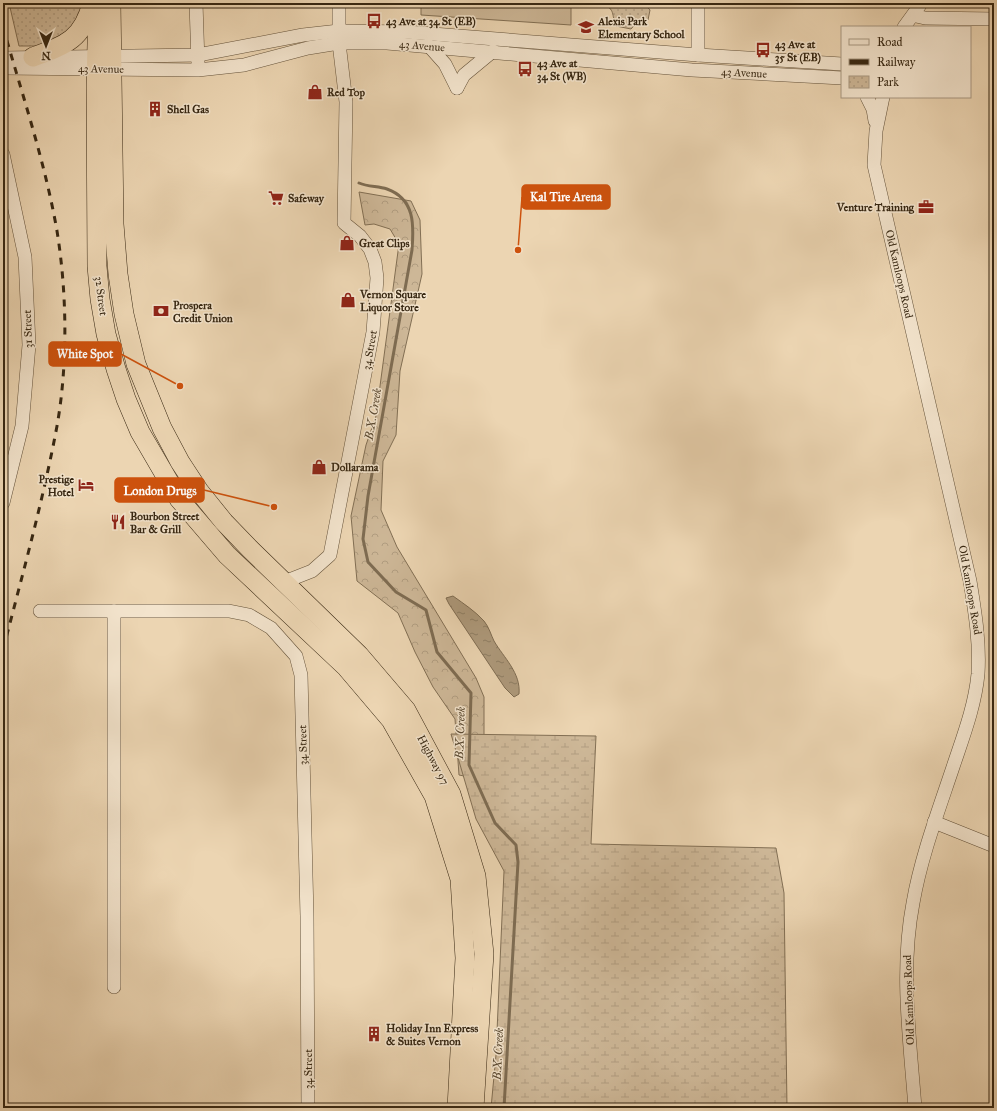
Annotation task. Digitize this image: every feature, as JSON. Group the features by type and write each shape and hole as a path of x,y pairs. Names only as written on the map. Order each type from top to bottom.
{"highway":[{"path":"33,57 64,44 77,35 84,27 92,3"},
{"name":"32 Street","path":"98,3 104,63 118,274 124,314 136,364 162,428 180,462 199,491"},
{"name":"32 Street","path":"111,3 104,63 98,266 100,299 105,327 126,399 140,432 159,468 179,499 227,555"},
{"name":"Highway 97","path":"199,491 224,522 359,655 406,710 451,794 476,876 484,954 474,1108"},
{"name":"Highway 97","path":"227,555 346,667 391,720 434,796 460,879 465,958 457,1108"}],"street":[{"path":"196,3 198,70"},
{"name":"34 Street","path":"284,582 312,571 330,555 373,332 377,278 375,262 370,249 360,236 344,223 346,102 339,37 339,3"},
{"path":"698,3 698,55"},
{"path":"905,26 917,13 925,18 994,19"},
{"name":"43 Avenue","path":"4,67 33,57 198,70 244,65 308,48 339,37 407,32 698,55 841,64"},
{"name":"43 Avenue","path":"4,67 104,63 198,55 304,35 692,70 839,78"},
{"path":"429,46 445,64 457,88 464,76 493,51"},
{"path":"868,98 873,109 876,131"},
{"name":"Old Kamloops Road","path":"883,98 876,131 874,165 970,581 978,637 978,674 968,724 922,861 913,903 907,946 906,989 915,1108"},
{"name":"31 Street","path":"3,154 25,257 29,345 22,426 3,503"},
{"path":"116,369 136,364"},
{"name":"34 Street","path":"40,611 229,611 249,615 271,628 296,656 302,675 307,916 308,1108"},
{"path":"114,611 114,987"},
{"path":"934,822 994,846"}],"green space":[{"path":"9,3 82,3 82,12 71,31 38,46 19,46"},
{"path":"421,3 571,3 571,25 421,15"},
{"path":"602,3 644,3 650,10 648,20 639,20 631,29 616,26 611,10"},
{"path":"359,192 411,201 420,220 422,274 400,371 396,435 383,461 381,510 397,547 476,678 484,697 484,780 459,775 455,719 433,687 415,652 398,613 357,581 351,516 366,445 376,416 399,244 390,229 374,224 365,225"},
{"path":"451,734 596,736 591,844 776,848 784,893 787,1108 491,1108 496,1055 504,871 476,819"}],"water":[{"path":"453,596 481,617 486,623 494,641 515,672 519,686 519,694 514,697 505,688 449,604 446,598"}],"waterway":[{"name":"B.X. Creek","path":"359,183 387,189 396,193 403,199 411,214 413,231 412,250 368,496 363,539 368,562 396,592 426,610 437,652 471,693 469,765 495,823 516,845 518,862 504,1108"}],"railway":[{"path":"3,27 33,128 52,205 63,279 65,328 63,378 57,426 39,510 3,650"}],"place":[{"name":"43 Ave at 34 St (EB)","path":"374,21"},
{"name":"Alexis Park Elementary School","path":"586,27"},
{"name":"43 Ave at 35 St (EB)","path":"763,50"},
{"name":"43 Ave at 34 St (WB)","path":"525,69"},
{"name":"Red Top","path":"315,92"},
{"name":"Shell Gas","path":"155,109"},
{"name":"Safeway","path":"276,198"},
{"name":"Venture Training","path":"926,207"},
{"name":"Great Clips","path":"347,243"},
{"name":"Kal Tire Arena","path":"518,250"},
{"name":"Vernon Square Liquor Store","path":"348,300"},
{"name":"Prospera Credit Union","path":"161,311"},
{"name":"White Spot","path":"180,386"},
{"name":"Dollarama","path":"319,467"},
{"name":"Prestige Hotel","path":"86,485"},
{"name":"London Drugs","path":"274,507"},
{"name":"Bourbon Street Bar & Grill","path":"118,522"},
{"name":"Holiday Inn Express & Suites Vernon","path":"374,1034"}]}
